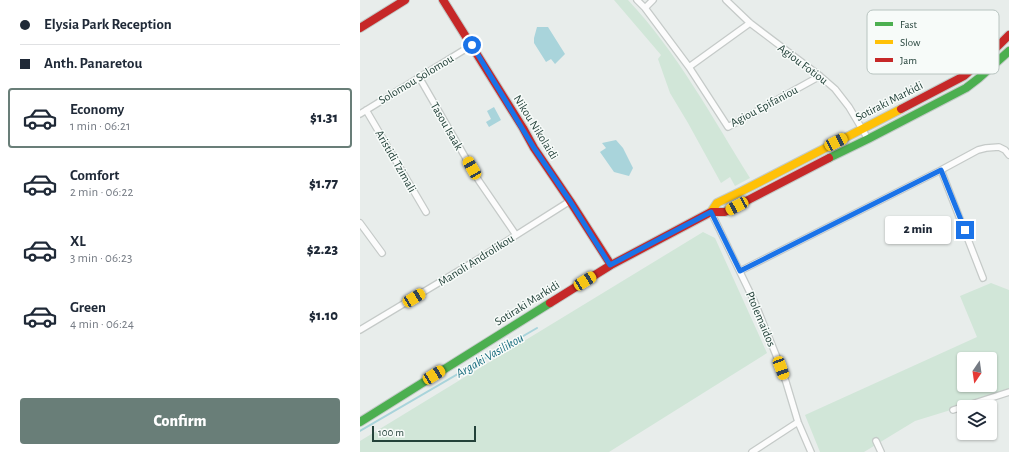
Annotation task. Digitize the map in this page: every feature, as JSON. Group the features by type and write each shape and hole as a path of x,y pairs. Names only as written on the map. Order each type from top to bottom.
{"street":[{"path":"360,28 405,0"},
{"name":"Nikou Nikolaidi","path":"443,0 534,148 570,201 610,265"},
{"name":"Agiou Epifaniou","path":"637,0 645,8 689,67 728,127 820,76"},
{"path":"645,8 653,0"},
{"name":"Agiou Fotiou","path":"726,0 750,23 835,89 849,107 868,139"},
{"path":"689,67 750,23"},
{"name":"Sotiraki Markidi","path":"999,45 1009,35"},
{"name":"Solomou Solomou","path":"360,114 472,45"},
{"name":"Sotiraki Markidi","path":"999,61 1009,52"},
{"name":"Sotiraki Markidi","path":"711,212 717,203 742,192 966,74"},
{"name":"Sotiraki Markidi","path":"360,422 610,265 711,212 725,212 868,139 966,88 984,74"},
{"name":"Tasou Isaak","path":"419,78 480,181 516,235"},
{"name":"Aristidi Tzimali","path":"366,110 426,212"},
{"path":"740,271 978,150 999,147 1005,150 1009,155"},
{"path":"941,170 983,278"},
{"name":"Manoli Androlikou","path":"360,330 480,258 570,201"},
{"name":"Ptolemaidos","path":"711,212 755,303 786,382 798,422 811,452"},
{"path":"360,223 382,253"},
{"path":"953,410 1009,392"},
{"path":"752,452 798,422"},
{"path":"876,441 881,452"}],"green space":[{"path":"614,0 628,0 646,20 678,63 750,178 735,186 730,177 721,183 670,93 658,59 661,55"},
{"path":"703,232 715,238 767,353 609,452 360,452 360,441"},
{"path":"991,283 1009,290 1009,392 983,400 957,400 957,408 915,421 864,452 820,452 805,415 977,337 960,296"}],"water":[{"path":"537,27 548,27 565,54 555,64 551,59 546,62 534,43"},
{"path":"494,107 501,120 489,127 486,122 491,119 487,111"},
{"path":"616,140 623,148 633,168 629,176 614,172 600,152 606,148 602,143"}],"waterway":[{"name":"Argaki Vasilikou","path":"360,431 537,328"}],"traffic: fast":[{"path":"999,60 1009,51"},
{"path":"829,158 966,88 983,74"},
{"path":"360,422 550,303"}],"traffic: slow":[{"path":"711,212 717,203 901,109"}],"traffic: jam":[{"path":"360,28 405,0"},
{"path":"443,0 534,148 611,265"},
{"path":"999,45 1009,35"},
{"path":"901,109 966,74"},
{"path":"550,303 611,265 711,212 725,212 829,158"}],"route":[{"path":"472,45 534,148 570,201 610,265 711,212 740,271 941,170 965,230"}]}
